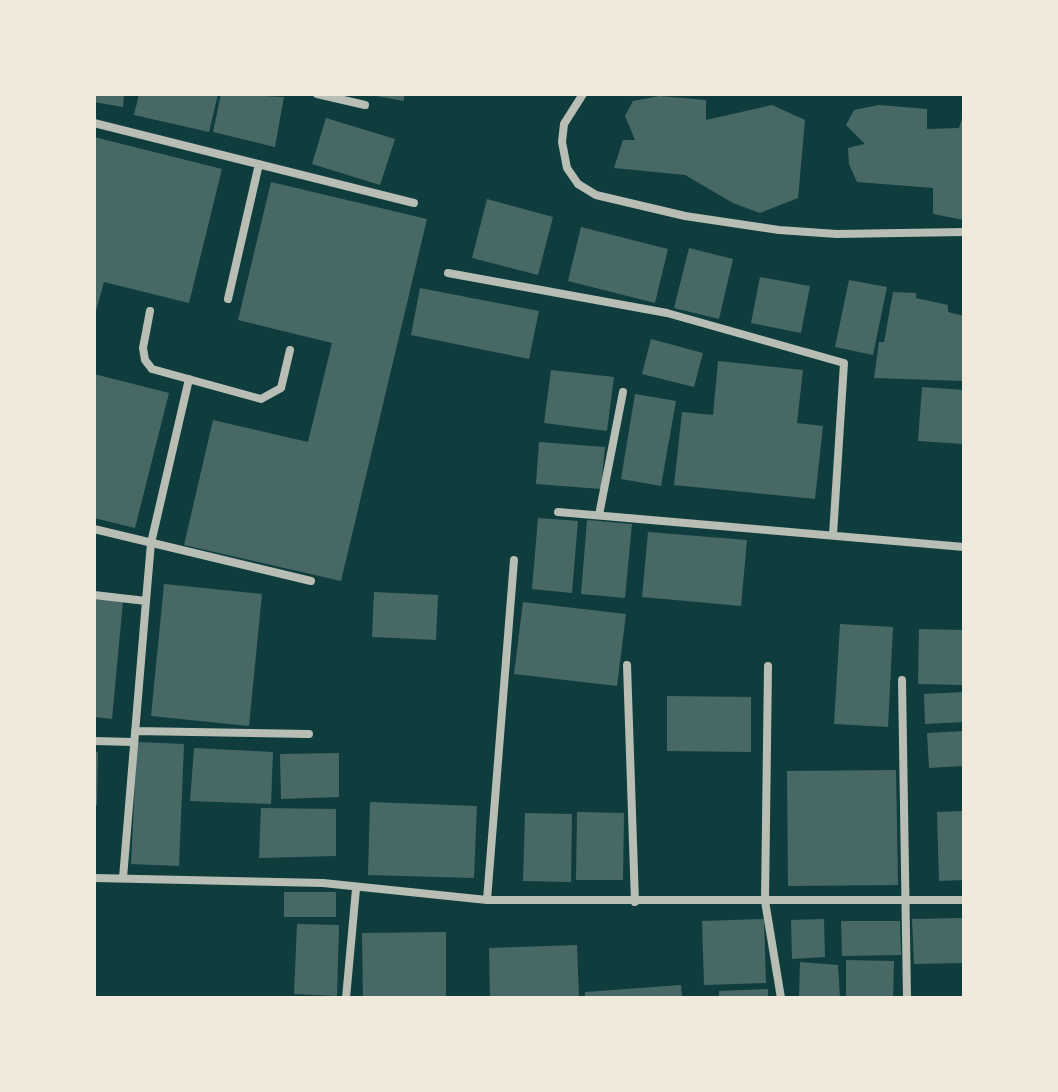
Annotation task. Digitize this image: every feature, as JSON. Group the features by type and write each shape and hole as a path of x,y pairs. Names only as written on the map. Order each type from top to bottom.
{"street":[{"path":"317,94 365,105"},
{"path":"583,94 564,124 562,142 567,168 578,184 596,195 685,216 779,230 837,234 964,232"},
{"path":"94,123 414,203"},
{"path":"228,299 259,164"},
{"path":"448,273 667,313 844,363 833,535"},
{"path":"150,311 145,360 152,369 261,399 272,396 281,388 290,350"},
{"path":"123,878 151,543 189,379"},
{"path":"599,515 623,392"},
{"path":"558,512 964,547"},
{"path":"94,529 311,581"},
{"path":"487,900 514,560"},
{"path":"94,595 146,601"},
{"path":"627,665 635,902"},
{"path":"768,666 765,901 781,998"},
{"path":"902,680 907,998"},
{"path":"135,731 309,734"},
{"path":"94,741 133,742"},
{"path":"94,878 323,883 356,889 487,900 964,900"},
{"path":"346,998 356,889"}],"building":[{"path":"94,94 124,94 123,107 94,102"},
{"path":"139,94 218,94 209,132 134,115"},
{"path":"221,94 284,97 275,147 213,132"},
{"path":"365,94 404,94 404,101"},
{"path":"659,96 706,100 706,120 772,105 805,120 798,198 760,213 733,203 685,175 614,168 623,140 635,140 625,116 633,101"},
{"path":"879,105 927,109 927,129 959,128 964,112 964,220 933,214 933,188 857,182 849,164 848,148 865,144 846,125 854,110"},
{"path":"326,118 395,139 380,185 312,164"},
{"path":"94,137 222,169 189,303 104,282 94,318"},
{"path":"271,182 427,219 341,581 184,545 213,420 308,442 332,343 238,320"},
{"path":"487,199 553,217 538,275 472,258"},
{"path":"581,227 668,249 655,303 568,281"},
{"path":"689,248 733,259 719,319 674,308"},
{"path":"760,277 810,286 801,333 751,323"},
{"path":"849,280 887,287 873,355 835,347"},
{"path":"420,288 539,311 529,359 411,335"},
{"path":"893,292 916,293 916,298 948,305 948,312 964,316 964,381 874,378 879,342 884,342"},
{"path":"651,339 703,353 694,387 642,374"},
{"path":"718,361 803,370 797,423 823,426 815,499 674,485 682,412 713,415"},
{"path":"551,370 614,377 607,431 544,423"},
{"path":"94,374 169,393 135,528 94,518"},
{"path":"922,387 964,390 964,444 918,441"},
{"path":"635,394 676,401 661,486 621,479"},
{"path":"539,442 605,447 601,489 536,484"},
{"path":"538,518 578,521 572,593 532,589"},
{"path":"587,520 632,524 625,598 581,594"},
{"path":"648,532 747,540 741,606 642,597"},
{"path":"164,584 262,594 249,726 151,716"},
{"path":"374,592 438,595 436,640 372,637"},
{"path":"94,598 123,601 112,719 94,717"},
{"path":"523,602 626,614 617,686 514,674"},
{"path":"840,624 893,627 888,727 834,724"},
{"path":"919,629 964,630 964,685 918,684"},
{"path":"964,692 964,722 925,724 924,694"},
{"path":"667,696 751,697 751,752 667,751"},
{"path":"964,731 964,766 929,768 927,733"},
{"path":"137,742 184,744 179,866 131,864"},
{"path":"194,748 273,752 271,804 190,801"},
{"path":"94,752 98,752 97,805 94,805"},
{"path":"339,753 339,797 281,799 280,754"},
{"path":"896,770 898,885 788,886 787,771"},
{"path":"370,802 477,806 474,878 368,875"},
{"path":"261,808 336,809 336,856 259,858"},
{"path":"964,811 964,880 939,881 937,812"},
{"path":"577,812 624,813 623,880 576,880"},
{"path":"525,813 572,814 571,882 523,881"},
{"path":"284,892 336,892 336,917 284,917"},
{"path":"964,918 964,963 914,964 912,919"},
{"path":"764,919 766,983 704,985 702,921"},
{"path":"824,919 825,957 792,959 791,920"},
{"path":"841,921 900,921 901,955 842,956"},
{"path":"297,924 339,925 337,996 294,994"},
{"path":"446,932 446,998 363,998 362,933"},
{"path":"577,945 579,998 490,998 489,948"},
{"path":"846,960 894,961 893,998 846,998"},
{"path":"800,962 838,965 840,998 799,998"},
{"path":"681,985 682,998 585,998 585,992"},
{"path":"768,989 768,998 719,998 719,991"}]}
